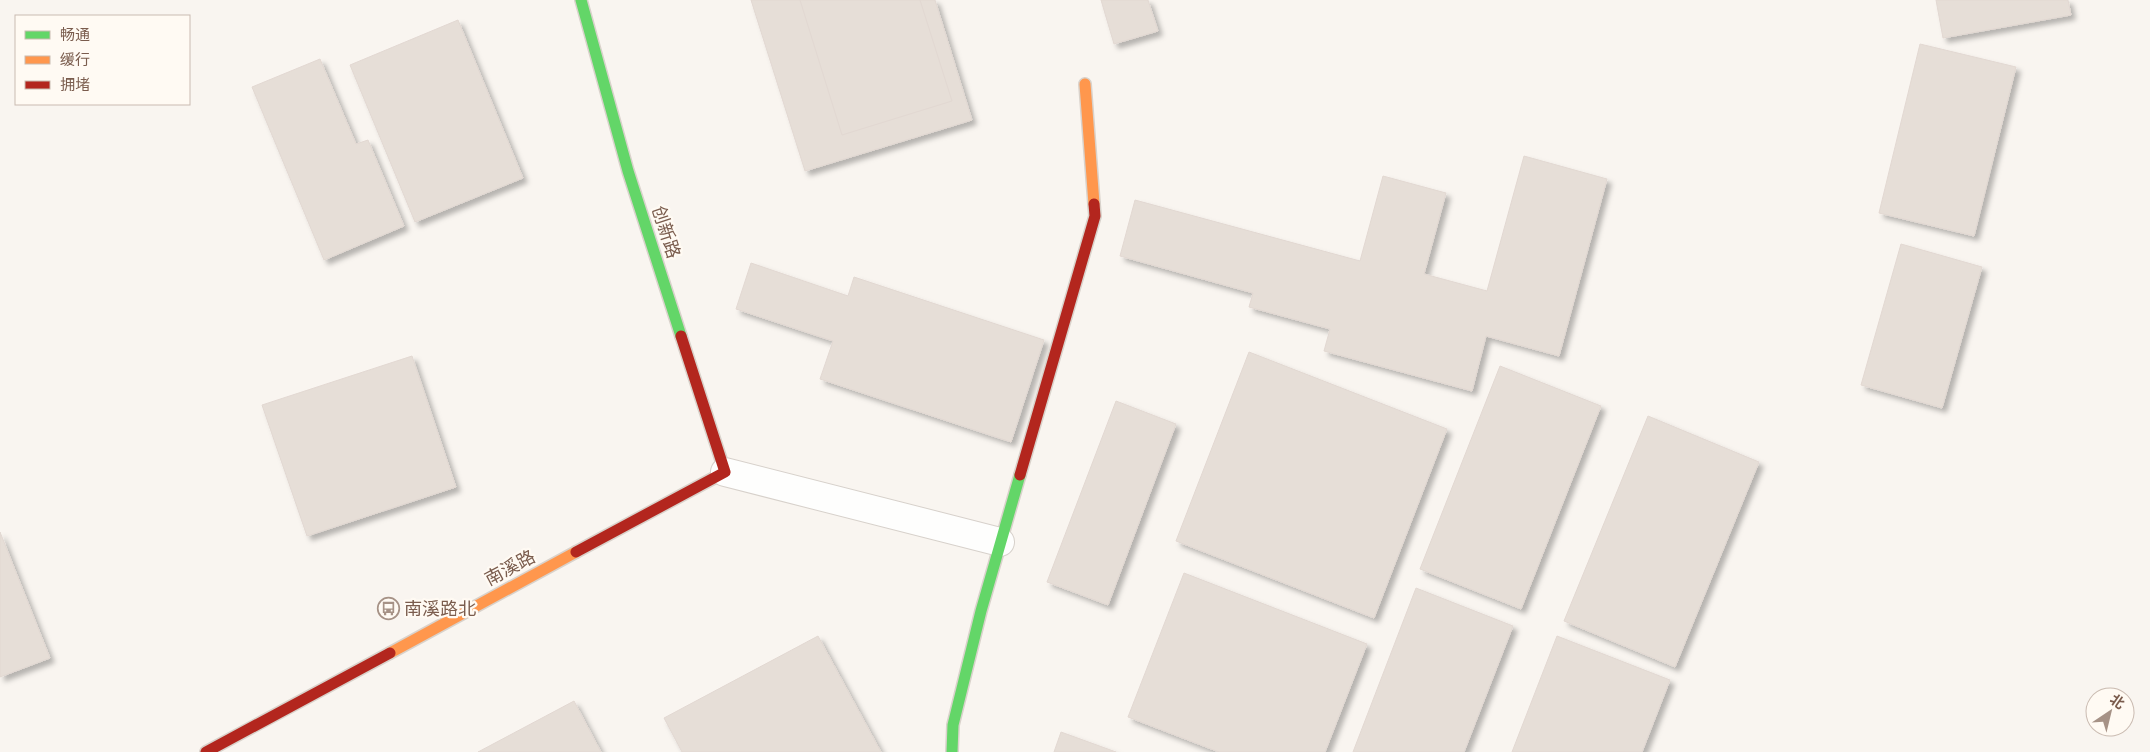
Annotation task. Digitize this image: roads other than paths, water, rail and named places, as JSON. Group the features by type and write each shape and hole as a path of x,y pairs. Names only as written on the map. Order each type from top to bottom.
{"street":[{"name":"创新路","path":"581,0 628,171 725,472"},
{"path":"952,752 953,725 1000,542 1095,216 1085,84"},
{"path":"725,472 1000,542"},
{"name":"南溪路","path":"206,752 725,472"}],"place":[{"name":"南溪路北","path":"388,609"}]}
